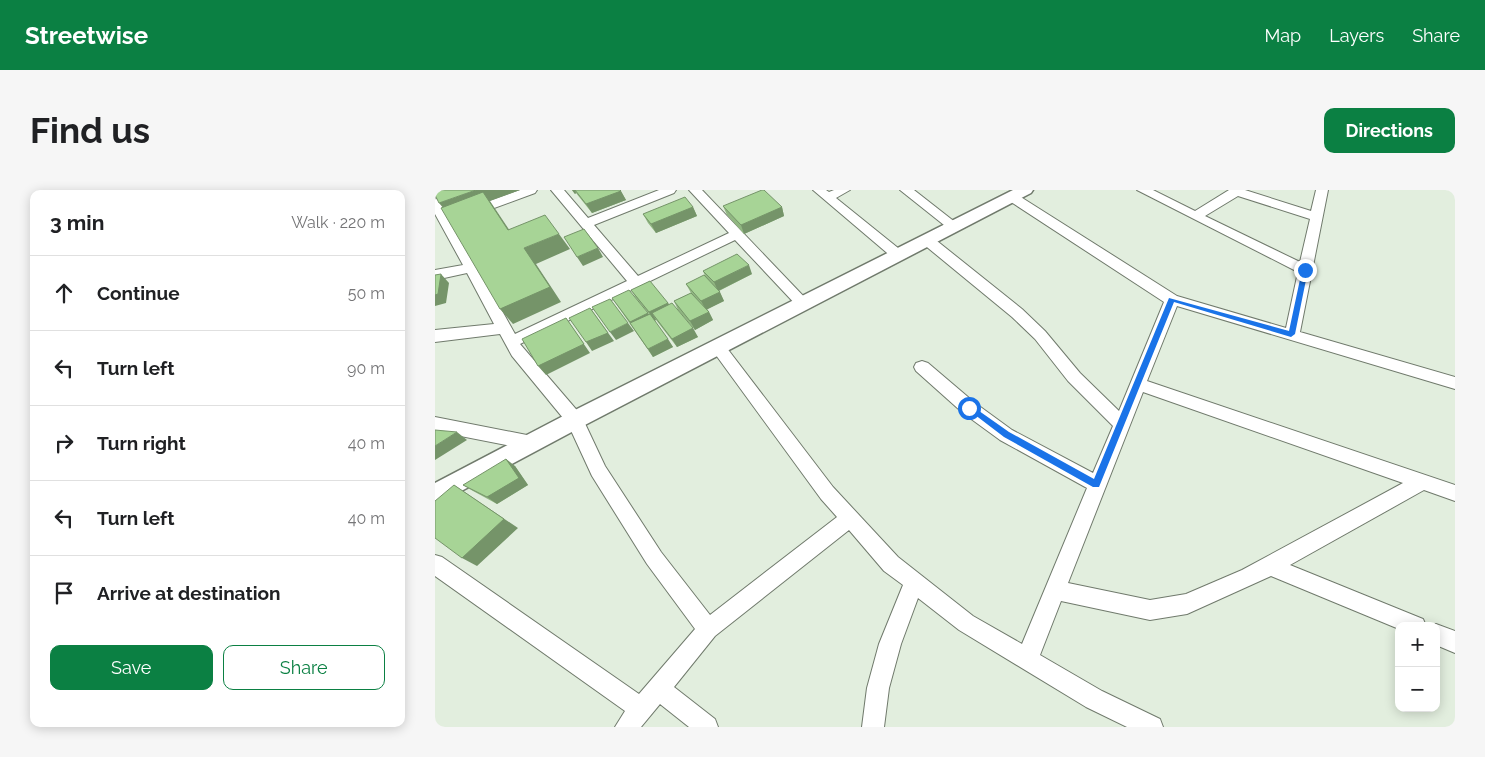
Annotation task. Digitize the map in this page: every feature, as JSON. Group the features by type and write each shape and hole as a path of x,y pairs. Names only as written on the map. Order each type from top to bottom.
{"street":[{"path":"449,223 531,190"},
{"path":"557,190 636,282"},
{"path":"587,224 670,190"},
{"path":"695,190 803,303"},
{"path":"823,194 844,190"},
{"path":"906,190 954,226"},
{"path":"1143,190 1305,270"},
{"path":"1291,334 1322,190"},
{"path":"1196,216 1233,193 1239,192 1317,217"},
{"path":"823,194 898,255"},
{"path":"435,495 575,420 1018,194 1171,300 1455,383"},
{"path":"435,202 449,223 471,268 517,352 575,420 598,471 643,542 708,629"},
{"path":"511,342 737,234"},
{"path":"927,240 1017,313 1040,335 1074,377 1121,424"},
{"path":"435,275 471,268"},
{"path":"1027,659 1171,300"},
{"path":"435,336 503,328"},
{"path":"718,347 827,493 891,564 966,623 1094,699 1153,727"},
{"path":"922,366 969,408 1006,435 1096,484"},
{"path":"1138,384 1455,493"},
{"path":"435,424 533,442"},
{"path":"1054,590 1150,610 1187,604 1249,577 1422,482"},
{"path":"627,727 708,629 850,518"},
{"path":"435,564 641,709"},
{"path":"1268,565 1406,622"},
{"path":"873,727 878,688 890,644 914,582"},
{"path":"1440,636 1455,642"},
{"path":"658,689 707,727"}],"building":[{"path":"435,190 476,190 439,203"},
{"path":"575,190 620,190 621,191 586,204"},
{"path":"762,190 782,207 741,225 723,206"},
{"path":"483,192 508,230 545,215 559,234 524,248 550,287 500,309 441,208"},
{"path":"685,197 693,207 651,224 643,214"},
{"path":"584,229 598,248 577,257 564,237"},
{"path":"737,254 749,265 714,282 703,271"},
{"path":"441,274 438,294 435,295 435,275"},
{"path":"704,275 720,292 701,301 686,284"},
{"path":"650,281 668,303 649,312 631,290"},
{"path":"629,290 648,313 630,322 612,298"},
{"path":"691,293 709,312 690,321 674,301"},
{"path":"610,299 628,323 610,332 592,307"},
{"path":"672,303 693,328 672,339 652,313"},
{"path":"590,308 608,333 586,342 569,318"},
{"path":"650,314 668,339 648,349 630,323"},
{"path":"566,318 584,344 538,366 522,339"},
{"path":"435,430 457,432 435,446"},
{"path":"506,459 519,478 487,497 463,485"},
{"path":"454,485 504,519 462,558 435,538 435,501"}],"route":[{"path":"969,408 1006,435 1096,484 1154,346 1171,300 1291,334 1305,270"}]}
